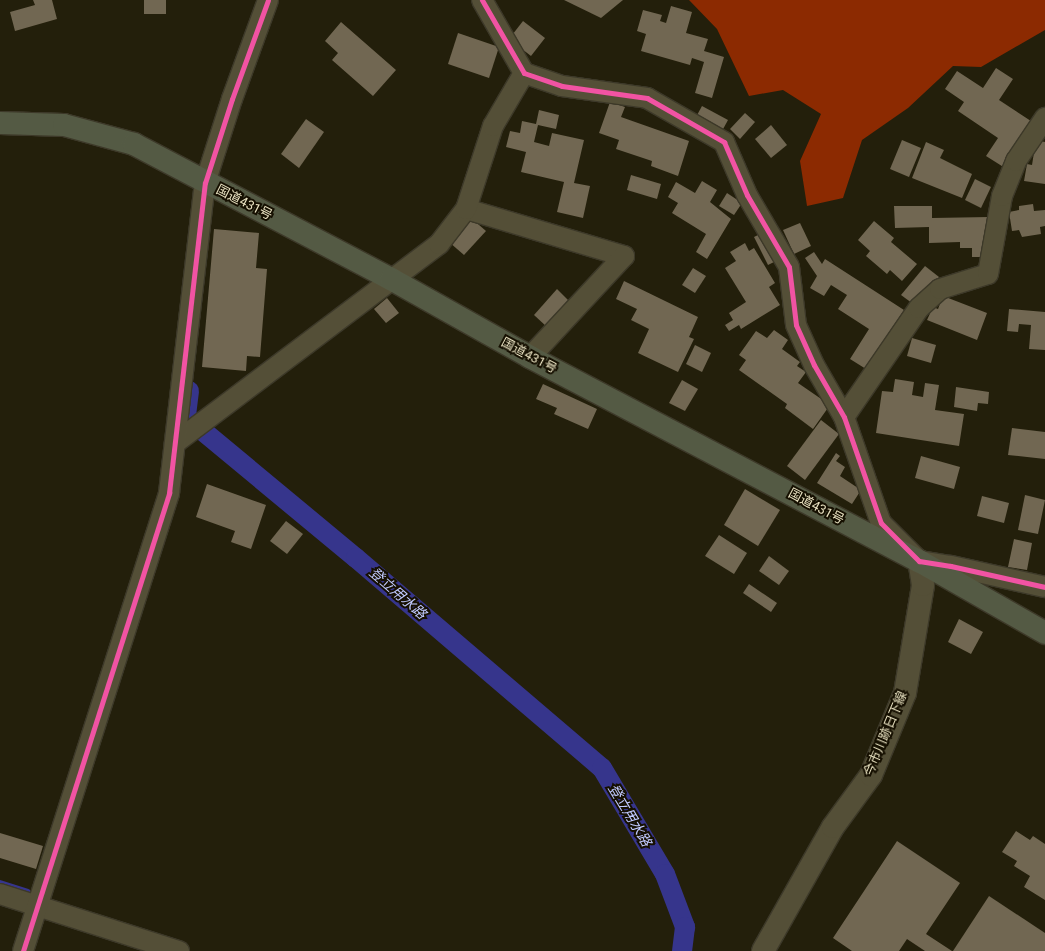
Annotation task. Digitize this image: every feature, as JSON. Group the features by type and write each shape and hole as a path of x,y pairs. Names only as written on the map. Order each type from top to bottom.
{"highway":[{"name":"国道431号","path":"0,123 64,125 134,144 205,183 391,279 530,357 919,561 1045,633"}],"street":[{"path":"24,951 169,493 205,183 232,99 268,0"},
{"path":"482,0 524,73 562,86 648,98 724,142 747,195 789,267 796,325 814,365 844,417 881,523 919,561 951,566 1045,587"},
{"path":"174,443 439,244 466,209 493,126 524,73"},
{"path":"844,417 919,308 940,288 988,274 1002,196 1016,161 1045,118"},
{"path":"466,209 624,256 530,357"},
{"name":"今市川跡日下線","path":"763,951 833,826 871,775 905,693 923,585 919,561"},
{"path":"0,894 179,951"}],"shaded area":[{"path":"689,0 1045,0 1045,30 981,67 953,66 908,108 862,140 843,198 807,206 800,161 821,114 783,90 749,96 717,29"}],"building":[{"path":"33,0 52,0 57,19 15,31 10,12 35,5"},
{"path":"144,0 166,0 166,14 144,14"},
{"path":"564,0 623,0 601,18"},
{"path":"671,6 692,12 686,33 708,39 704,51 724,57 712,98 695,93 704,62 692,58 690,65 641,51 646,34 637,31 643,10 662,15 660,21 666,23"},
{"path":"523,21 545,38 531,56 509,39"},
{"path":"341,22 396,70 373,96 332,60 338,53 325,41"},
{"path":"458,33 499,47 489,78 448,64"},
{"path":"996,68 1013,79 999,100 1034,123 1005,168 986,156 998,138 958,111 964,102 945,89 957,71 983,88"},
{"path":"610,102 625,107 621,117 689,141 678,176 651,166 652,161 616,149 619,140 599,133"},
{"path":"702,106 728,120 722,131 696,117"},
{"path":"539,110 559,115 556,129 538,125 534,142 549,146 552,133 584,140 574,183 590,186 583,218 557,212 564,182 521,172 526,152 506,147 510,131 520,133 522,121 536,124"},
{"path":"745,113 755,122 740,139 730,129"},
{"path":"306,119 324,132 299,168 281,154"},
{"path":"771,125 787,145 771,158 755,139"},
{"path":"902,140 921,148 909,177 890,169"},
{"path":"1036,140 1045,142 1045,184 1024,181 1027,164 1032,165"},
{"path":"926,142 944,150 940,158 972,174 962,198 912,178"},
{"path":"631,175 661,184 657,199 627,190"},
{"path":"975,179 991,187 981,208 965,200"},
{"path":"702,181 717,190 710,202 731,219 707,259 696,252 706,234 672,213 678,203 668,197 676,182 695,193"},
{"path":"727,193 742,203 734,215 719,206"},
{"path":"1033,204 1034,211 1045,210 1045,226 1040,227 1041,234 1022,237 1019,230 1012,231 1009,212 1019,210 1019,206"},
{"path":"894,206 932,206 932,218 989,217 990,257 972,257 972,248 960,248 960,242 929,243 929,227 895,228"},
{"path":"471,218 486,231 464,255 449,242"},
{"path":"874,221 894,238 891,242 917,264 902,281 890,270 887,274 866,256 870,251 858,240"},
{"path":"800,223 811,246 794,254 783,230"},
{"path":"214,229 259,233 256,268 267,269 260,357 247,356 246,371 202,367"},
{"path":"764,232 778,260 768,265 754,237"},
{"path":"745,243 749,251 754,248 775,283 769,287 780,305 741,329 739,325 729,331 725,325 733,320 729,313 746,302 725,268 736,261 730,252"},
{"path":"814,252 822,264 825,259 904,310 888,334 895,339 874,374 850,359 869,329 838,309 847,295 831,285 824,296 810,288 817,276 805,258"},
{"path":"925,266 939,277 916,306 901,295"},
{"path":"693,268 706,276 695,293 682,285"},
{"path":"624,281 698,317 689,337 694,339 678,372 638,353 649,329 631,320 637,309 616,299"},
{"path":"557,289 570,302 547,327 534,315"},
{"path":"943,296 987,313 977,340 927,320 933,307 938,309"},
{"path":"387,298 399,313 386,323 374,309"},
{"path":"1009,309 1045,312 1045,350 1029,349 1031,325 1019,324 1018,332 1007,331"},
{"path":"774,330 788,340 782,349 800,362 797,366 806,372 798,383 830,405 813,429 785,408 787,404 739,370 746,360 739,355 756,331 767,338"},
{"path":"912,338 936,345 931,363 907,356"},
{"path":"695,345 711,353 702,372 686,364"},
{"path":"895,379 914,382 912,395 923,397 925,383 939,385 935,410 964,414 959,446 876,433 882,391 893,392"},
{"path":"682,380 698,389 685,411 669,403"},
{"path":"543,384 597,409 588,429 554,414 557,408 536,399"},
{"path":"956,387 989,392 988,404 978,403 977,411 954,407"},
{"path":"821,420 839,434 805,480 787,466"},
{"path":"1012,428 1045,432 1045,459 1008,455"},
{"path":"836,453 840,456 836,461 845,467 840,476 861,490 852,504 817,483"},
{"path":"921,456 960,467 954,489 915,478"},
{"path":"207,484 266,505 251,549 231,542 235,531 196,517"},
{"path":"745,489 780,510 758,546 724,525"},
{"path":"1025,495 1045,500 1038,534 1018,530"},
{"path":"982,496 1009,503 1004,523 977,516"},
{"path":"286,521 303,534 287,554 270,541"},
{"path":"719,535 747,553 734,574 705,556"},
{"path":"1014,539 1032,543 1027,570 1008,567"},
{"path":"769,556 789,571 779,585 759,571"},
{"path":"749,584 777,603 771,612 743,593"},
{"path":"959,619 983,632 971,654 948,642"},
{"path":"1016,831 1030,840 1033,836 1045,844 1045,900 1024,887 1030,876 1014,866 1017,861 1002,852"},
{"path":"0,833 43,846 36,869 0,858"},
{"path":"897,841 960,883 926,934 952,951 925,951 907,939 899,951 852,951 833,938"},
{"path":"989,896 1045,933 1045,951 953,951"}],"waterway":[{"name":"登立用水路","path":"189,391 186,417 356,558 602,768 665,874 685,927 682,951"},
{"path":"0,883 28,892"}],"cycle path":[{"path":"23,951 169,493 205,183 232,99 268,0"},
{"path":"482,0 524,73 562,86 647,98 724,142 747,195 789,267 796,325 814,365 844,417 881,523 919,561 951,566 1045,587"}]}
